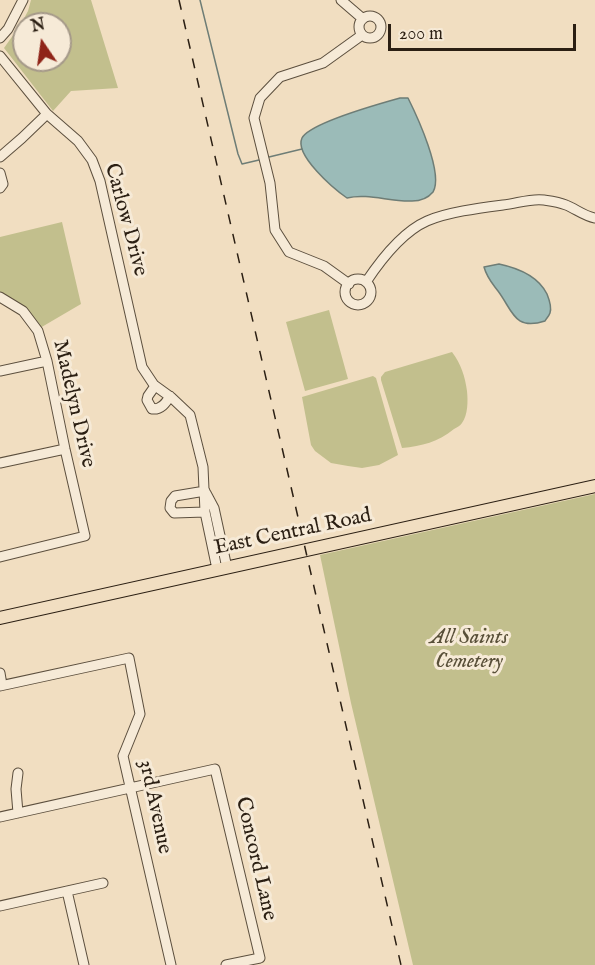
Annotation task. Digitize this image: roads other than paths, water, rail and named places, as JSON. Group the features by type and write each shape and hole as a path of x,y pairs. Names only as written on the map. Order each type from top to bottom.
{"main road":[{"name":"East Central Road","path":"0,618 595,486"}],"street":[{"path":"0,38 8,29 23,0"},
{"path":"341,0 363,20"},
{"path":"369,17 380,21 381,28 374,37 368,38 362,35 359,27 363,20 369,17"},
{"path":"349,284 324,266 289,252 275,230 270,183 254,118 260,98 280,77 322,63 362,35"},
{"name":"Carlow Drive","path":"0,56 46,114 78,141 92,160 100,181 142,367 156,386 190,414 203,467 205,512 222,568"},
{"path":"0,157 46,114"},
{"path":"0,173 3,184 0,188"},
{"path":"366,282 401,238 417,226 439,217 540,200 565,204 586,216 595,218"},
{"path":"356,280 366,282 371,294 367,302 359,305 351,303 346,296 349,284 356,280"},
{"name":"Madelyn Drive","path":"0,297 23,311 38,331 47,361 85,536 0,557"},
{"path":"0,371 47,361"},
{"path":"156,386 148,396 149,406 156,409 162,407 170,396"},
{"path":"0,463 65,449"},
{"path":"205,491 175,496 170,508 174,513 205,512"},
{"name":"Carlow Drive","path":"205,491 214,508 222,568"},
{"name":"3rd Avenue","path":"1,686 129,658 140,714 123,756 171,965"},
{"path":"0,674 1,686"},
{"name":"Concord Lane","path":"130,787 215,769 260,958 226,965"},
{"path":"18,772 16,789 18,813"},
{"path":"0,817 130,787"},
{"path":"0,906 103,883"},
{"path":"67,891 84,965"}],"water":[{"path":"400,98 408,98 428,145 435,172 433,192 415,201 363,196 347,198 325,180 309,162 301,145 302,138 318,126 332,120"},
{"path":"499,264 527,274 543,288 551,308 545,321 527,323 520,321 511,312 484,267"}],"waterway":[{"path":"200,0 238,154 242,164 259,160"},
{"path":"269,157 302,149"}],"railway":[{"path":"179,0 401,965"}],"park label":[{"name":"All Saints Cemetery","path":"469,651"}]}
